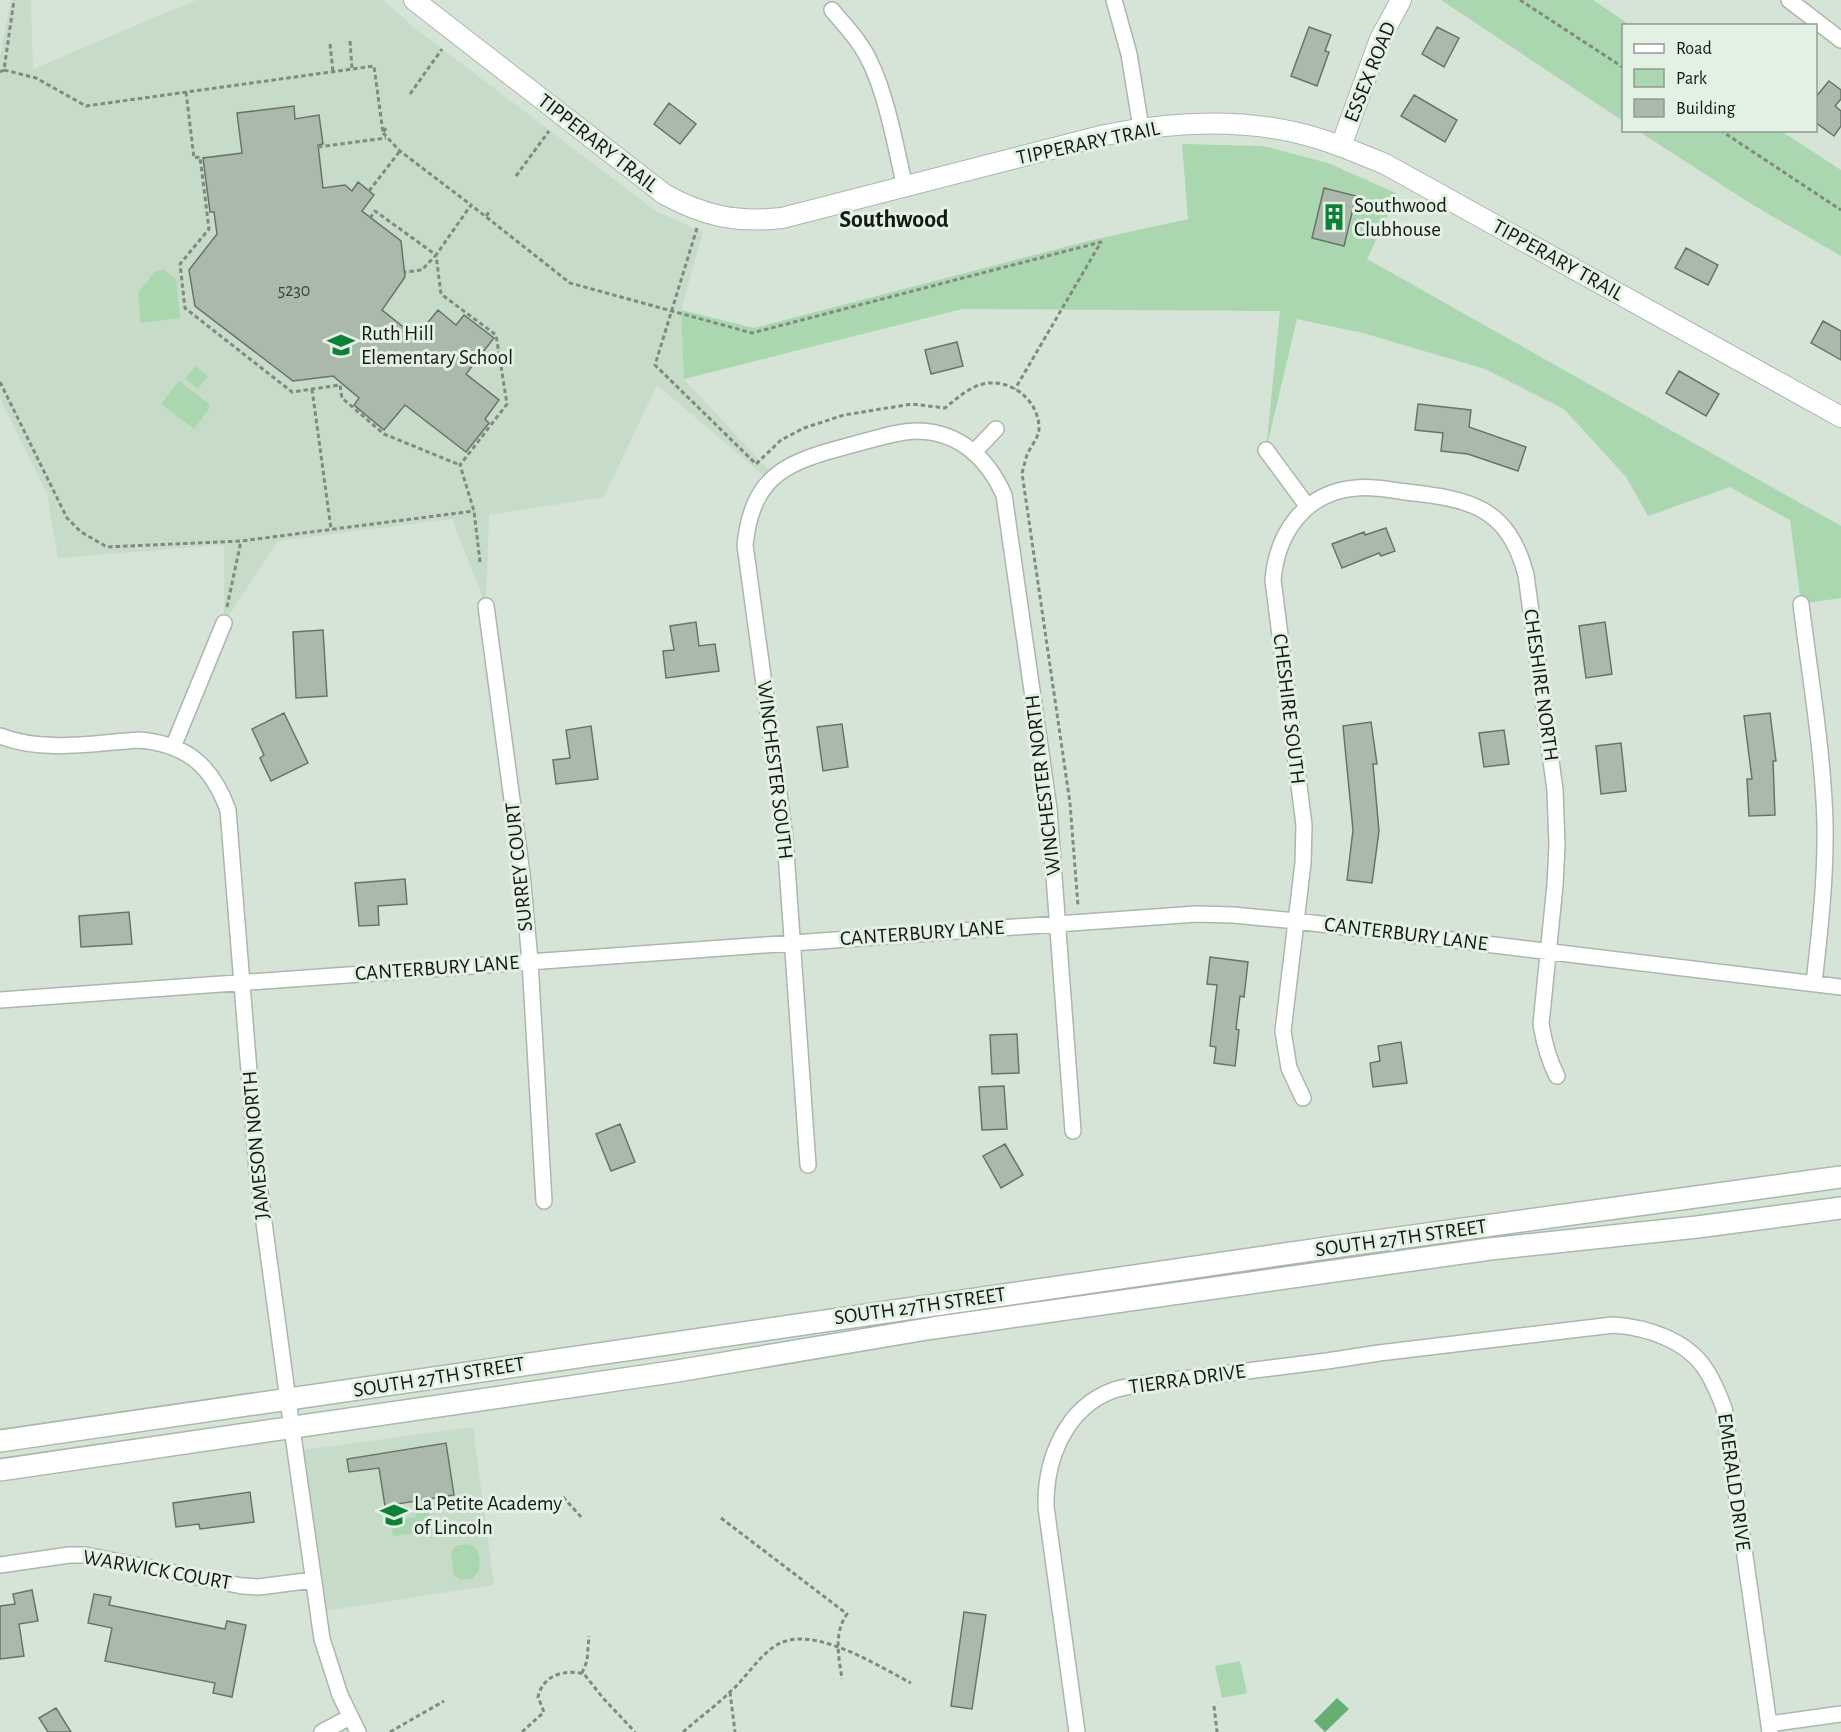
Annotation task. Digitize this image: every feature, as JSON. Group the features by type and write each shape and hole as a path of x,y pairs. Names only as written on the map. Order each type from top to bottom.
{"main road":[{"name":"SOUTH 27TH STREET","path":"0,1441 1293,1252 1841,1177"},
{"name":"SOUTH 27TH STREET","path":"0,1470 660,1374 933,1328 1376,1265 1841,1208"}],"street":[{"name":"TIPPERARY TRAIL","path":"414,0 664,194 700,211 732,219 782,218 1141,128 1206,123 1252,125 1298,133 1341,146 1385,164 1841,417"},
{"path":"1114,0 1129,54 1141,128"},
{"name":"ESSEX ROAD","path":"1341,146 1380,39 1401,0"},
{"path":"1789,0 1841,40"},
{"path":"832,10 860,44 871,63 880,88 905,187"},
{"path":"974,452 996,429"},
{"name":"WINCHESTER NORTH","path":"859,443 918,431 940,434 957,440 988,465 997,479 1007,510 1049,809 1072,1131"},
{"name":"WINCHESTER SOUTH","path":"808,1166 785,838 745,545 747,522 753,506 761,491 774,476 806,457 859,443"},
{"path":"1266,450 1308,507"},
{"name":"CHESHIRE SOUTH","path":"1303,1098 1289,1068 1283,1031 1303,862 1304,825 1272,580 1274,563 1281,541 1293,522 1308,507 1324,497 1357,488 1410,492"},
{"name":"CHESHIRE NORTH","path":"1410,492 1458,499 1490,514 1513,539 1521,555 1526,574 1556,790 1557,845 1541,1024 1550,1063 1557,1076"},
{"path":"1801,604 1821,766 1825,823 1824,887 1814,983"},
{"name":"SURREY COURT","path":"486,606 522,874 530,962 544,1201"},
{"path":"173,747 224,623"},
{"name":"JAMESON NORTH","path":"0,736 14,742 36,746 139,740 173,747 191,756 208,771 220,789 228,810 257,1172 313,1580 322,1639 331,1671 358,1732"},
{"name":"CANTERBURY LANE","path":"0,999 1196,914 1296,921 1841,987"},
{"name":"EMERALD DRIVE","path":"1379,1353 1613,1325 1630,1326 1654,1332 1689,1353 1705,1368 1724,1408 1769,1728"},
{"name":"TIERRA DRIVE","path":"1077,1732 1045,1490 1049,1467 1059,1441 1068,1426 1082,1409 1115,1389 1379,1353"},
{"name":"WARWICK COURT","path":"0,1564 85,1555 242,1586 259,1587 313,1580"},
{"path":"1769,1728 1841,1714"},
{"path":"322,1732 350,1717"}],"path":[{"path":"14,0 2,71 36,78 86,106 374,66 383,133 386,138 570,283 752,333 1101,242 1015,389"},
{"path":"1521,0 1622,67"},
{"path":"350,41 352,69"},
{"path":"330,44 333,72"},
{"path":"410,94 442,49"},
{"path":"186,92 194,158 200,157 209,230 180,264 185,309 292,392 340,385 342,398 384,434 460,465"},
{"path":"383,133 386,128"},
{"path":"516,176 549,131"},
{"path":"1723,132 1841,210"},
{"path":"318,147 386,138"},
{"path":"369,191 400,151"},
{"path":"405,272 422,270 436,255 471,205"},
{"path":"486,216 491,210"},
{"path":"370,218 375,211 436,255 441,294 496,335 507,404 460,465"},
{"path":"697,228 655,365 756,464 781,440 804,428 844,415 912,404 945,408 965,392 981,385 998,382 1015,389 1027,397 1035,408 1040,427 1022,473 1071,803 1078,906"},
{"path":"0,382 67,518 81,532 107,547 241,541 474,511"},
{"path":"312,389 331,529"},
{"path":"460,465 474,511 480,562"},
{"path":"224,623 241,541"},
{"path":"563,1497 583,1519"},
{"path":"721,1518 847,1614 838,1632 842,1679"},
{"path":"582,1673 587,1660 589,1636"},
{"path":"683,1732 730,1692 769,1652 786,1641 802,1640 838,1647 861,1656 911,1683"},
{"path":"522,1732 544,1712 538,1697 543,1684 549,1678 565,1673 582,1673 635,1732"},
{"path":"730,1692 735,1732"},
{"path":"390,1732 444,1701"},
{"path":"1214,1706 1217,1732"}],"shaded area":[{"name":"Ruth Hill Elementary School","path":"11,0 31,0 33,69 196,0 383,0 416,29 657,212 703,232 681,310 684,379 774,476 770,481 657,385 604,497 489,515 486,606 452,519 278,541 224,623 224,545 58,558 47,494 0,398 0,55"},
{"name":"La Petite Academy of Lincoln","path":"473,1427 494,1585 318,1612 295,1451"},
{"path":"1337,1698 1349,1709 1325,1732 1314,1721"}],"green space":[{"path":"1441,0 1593,0 1629,24 1622,24 1622,120"},
{"path":"1640,132 1783,132 1841,170 1841,256 1753,205"},
{"path":"1182,144 1263,146 1328,163 1398,194 1367,259 1841,526 1841,598 1801,604 1790,520 1730,487 1648,516 1626,477 1564,409 1485,369 1363,333 1297,319 1266,450 1280,311 962,309 684,379 681,310 754,328 1088,241 1188,219"},
{"path":"164,270 176,279 180,318 141,323 138,293 155,271"},
{"path":"195,366 208,376 198,389 185,379"},
{"path":"179,381 209,404 209,409 194,429 161,404"},
{"path":"428,1502 432,1531 393,1536 391,1521 416,1517 414,1504"},
{"path":"467,1544 477,1551 479,1571 473,1578 461,1580 454,1575 451,1553 455,1546"},
{"path":"1240,1661 1247,1693 1222,1698 1215,1666"}],"building":[{"path":"1309,27 1331,35 1325,51 1329,52 1317,86 1291,76"},
{"path":"1437,27 1459,38 1444,67 1422,54"},
{"path":"1829,81 1841,90 1841,99 1835,106 1841,111 1841,126 1834,136 1817,123 1817,96"},
{"path":"1414,95 1457,120 1445,142 1401,116"},
{"path":"669,103 696,124 680,144 654,124"},
{"name":"Ruth Hill Elementary School","path":"294,106 295,119 319,115 323,144 318,145 323,188 345,185 352,191 358,182 374,195 362,211 401,241 405,277 382,310 416,337 438,310 456,325 464,315 494,338 466,374 499,400 485,419 489,423 466,452 405,405 384,430 354,405 359,398 333,376 293,381 195,306 189,270 217,234 214,212 210,212 203,158 242,153 237,113"},
{"name":"Southwood Clubhouse","path":"1324,188 1356,196 1344,246 1312,238"},
{"path":"1686,248 1718,265 1708,285 1675,268"},
{"path":"1823,321 1841,331 1841,360 1811,343"},
{"path":"957,342 963,366 931,374 925,350"},
{"path":"1679,371 1719,394 1706,416 1666,393"},
{"path":"1418,404 1471,410 1469,427 1526,447 1518,471 1468,454 1441,451 1443,433 1415,430"},
{"path":"1386,528 1395,551 1381,556 1379,553 1342,568 1332,544 1364,532 1365,535"},
{"path":"696,622 699,646 715,644 719,671 666,678 663,651 674,650 670,626"},
{"path":"1605,622 1612,674 1586,678 1579,626"},
{"path":"323,630 327,696 296,698 293,632"},
{"path":"284,713 308,763 271,781 260,758 264,755 252,729"},
{"path":"1770,713 1776,761 1773,761 1775,815 1749,816 1747,779 1752,779 1744,716"},
{"path":"1371,722 1377,764 1373,764 1379,831 1372,883 1347,880 1353,830 1343,726"},
{"path":"842,724 848,767 823,771 817,727"},
{"path":"591,726 598,779 556,784 553,760 570,758 566,730"},
{"path":"1504,730 1509,764 1484,767 1479,733"},
{"path":"1621,743 1626,791 1601,794 1596,746"},
{"path":"405,879 407,904 378,906 379,925 359,926 355,883"},
{"path":"129,912 132,944 81,947 79,916"},
{"path":"1210,957 1248,962 1244,997 1240,996 1235,1066 1214,1063 1216,1047 1210,1046 1217,985 1207,984"},
{"path":"1017,1034 1019,1073 992,1074 990,1035"},
{"path":"1401,1042 1407,1083 1373,1087 1370,1063 1380,1061 1378,1046"},
{"path":"1004,1086 1007,1129 982,1130 979,1087"},
{"path":"620,1124 635,1162 611,1171 596,1134"},
{"path":"1005,1144 1023,1175 1001,1188 983,1156"},
{"name":"La Petite Academy of Lincoln","path":"446,1443 454,1495 385,1506 379,1468 349,1472 347,1459"},
{"path":"250,1492 254,1522 200,1529 199,1524 176,1527 173,1503"},
{"path":"32,1590 38,1621 19,1624 24,1656 0,1659 0,1606 15,1604 13,1594"},
{"path":"94,1594 111,1597 109,1605 225,1629 227,1621 246,1625 232,1697 213,1693 215,1683 105,1661 112,1628 88,1623"},
{"path":"964,1612 986,1615 972,1709 951,1706"},
{"path":"56,1708 71,1732 48,1732 39,1718"}],"place":[{"name":"Southwood Clubhouse","path":"1334,217"},
{"name":"Ruth Hill Elementary School","path":"341,345"},
{"name":"La Petite Academy of Lincoln","path":"394,1515"}],"district":[{"name":"Southwood","path":"894,220"}]}
